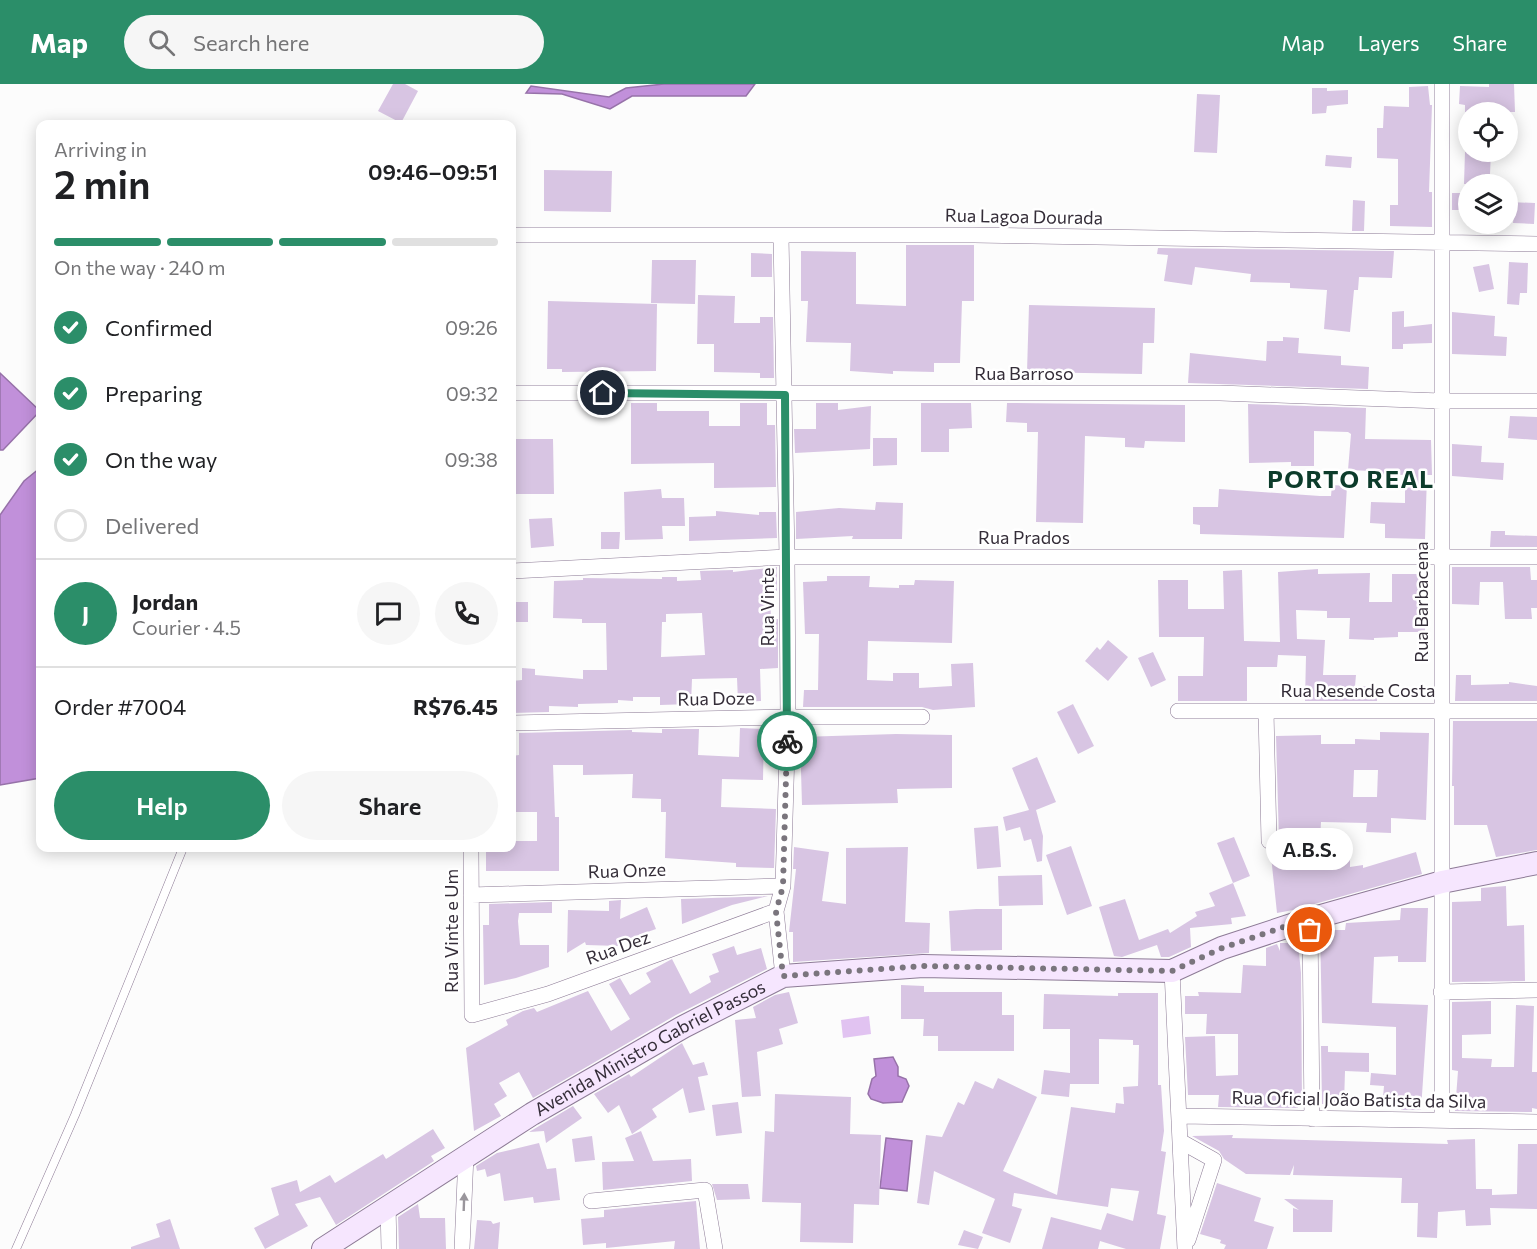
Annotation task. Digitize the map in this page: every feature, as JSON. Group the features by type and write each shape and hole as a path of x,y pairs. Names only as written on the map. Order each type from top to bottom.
{"main road":[{"name":"Avenida Ministro Gabriel Passos","path":"323,1249 466,1155 683,1027 783,976 923,966 1172,971 1222,948 1310,918 1442,882 1537,863"}],"street":[{"name":"Rua Barbacena","path":"1442,84 1441,992 1443,1120"},
{"name":"Rua Lagoa Dourada","path":"516,235 974,236 1537,244"},
{"name":"Rua Vinte","path":"782,236 788,717 783,886 776,912 783,976"},
{"name":"Rua Barroso","path":"516,393 785,395 1220,393 1441,401 1537,401"},
{"name":"Rua Prados","path":"516,571 787,557 1442,559 1537,557"},
{"name":"Rua Resende Costa","path":"1178,711 1537,711"},
{"path":"1266,711 1269,841"},
{"name":"Rua Doze","path":"516,723 788,717 922,717"},
{"name":"Rua Vinte e Um","path":"471,852 472,1015"},
{"name":"Rua Onze","path":"471,895 783,886"},
{"name":"Rua Dez","path":"472,1015 548,994 776,912"},
{"path":"1310,918 1312,1119"},
{"path":"1172,971 1185,1249"},
{"path":"1441,992 1537,990"},
{"name":"Rua Oficial João Batista da Silva","path":"1180,1116 1537,1122"},
{"path":"1180,1141 1214,1160 1185,1249"},
{"path":"462,1249 466,1155"},
{"path":"591,1201 705,1190 715,1249"},
{"path":"388,1205 389,1249"}],"lane":[{"path":"16,1249 75,1115 181,852"}],"shaded area":[{"path":"664,84 755,84 746,96 632,96 610,109 562,94 526,93 531,86 609,97 626,88"},
{"path":"0,373 36,407 36,415 3,450 0,450"},
{"path":"36,471 36,779 0,785 0,515 24,481"},
{"path":"869,1016 871,1034 843,1038 841,1020"},
{"path":"893,1057 898,1067 898,1076 906,1079 909,1086 902,1102 883,1103 871,1099 868,1094 872,1079 876,1076 874,1059"},
{"path":"886,1138 912,1141 907,1191 880,1188"}],"building":[{"path":"393,84 405,84 418,91 403,120 395,120 378,111"},
{"path":"1489,84 1514,84 1515,102 1459,102 1460,86 1489,87"},
{"path":"1428,86 1430,105 1432,105 1429,192 1432,192 1432,227 1390,226 1390,205 1398,205 1398,159 1377,158 1377,128 1383,128 1384,106 1409,107 1409,87"},
{"path":"1312,88 1327,88 1327,91 1348,90 1348,104 1327,106 1326,113 1312,114"},
{"path":"1197,94 1220,95 1217,153 1194,152"},
{"path":"1326,155 1352,157 1351,168 1325,166"},
{"path":"1465,162 1491,162 1490,174 1464,174"},
{"path":"544,170 612,171 611,212 544,211"},
{"path":"1452,193 1458,193 1458,210 1452,210"},
{"path":"1353,200 1365,201 1364,231 1352,231"},
{"path":"1518,202 1535,203 1534,224 1518,223"},
{"path":"906,245 974,245 974,301 962,301 960,363 934,363 934,372 893,371 893,374 850,371 851,343 806,342 808,301 801,301 801,251 856,252 856,304 906,306"},
{"path":"1158,248 1394,251 1392,278 1359,277 1358,290 1354,290 1350,332 1324,329 1327,290 1290,288 1290,283 1250,282 1251,274 1195,267 1192,285 1164,281 1168,255 1157,254"},
{"path":"751,253 772,254 772,277 751,277"},
{"path":"652,260 696,260 695,304 651,303"},
{"path":"1509,262 1528,263 1527,293 1520,293 1519,305 1507,304"},
{"path":"1489,264 1494,289 1479,292 1473,267"},
{"path":"698,295 735,296 734,323 760,323 760,317 773,317 774,378 760,378 760,373 714,372 714,344 697,344"},
{"path":"548,301 657,304 656,371 562,372 562,369 547,369"},
{"path":"1029,305 1155,308 1154,343 1143,343 1142,374 1027,372"},
{"path":"1404,311 1404,327 1432,324 1432,343 1403,344 1403,349 1392,349 1392,312"},
{"path":"1452,312 1495,316 1494,336 1507,337 1506,356 1452,354"},
{"path":"1283,337 1299,338 1298,353 1341,356 1341,365 1369,367 1368,389 1188,383 1190,353 1266,361 1267,341 1283,341"},
{"path":"631,403 657,403 657,411 709,411 709,426 740,426 740,403 767,403 767,425 775,425 776,487 714,488 714,463 631,464"},
{"path":"816,403 838,403 838,410 871,406 870,449 795,453 794,429 816,429"},
{"path":"921,403 971,403 972,428 949,429 949,452 921,452"},
{"path":"1007,403 1185,405 1185,442 1145,441 1144,448 1125,447 1125,438 1085,436 1083,523 1036,522 1038,432 1027,432 1027,423 1006,422"},
{"path":"1248,404 1366,408 1365,439 1431,440 1432,475 1427,475 1425,539 1385,538 1385,524 1370,523 1371,502 1405,503 1405,475 1371,474 1372,471 1348,470 1351,434 1348,432 1314,431 1314,466 1291,466 1291,462 1249,463"},
{"path":"1510,416 1537,417 1537,440 1508,438"},
{"path":"873,438 897,438 897,465 873,466"},
{"path":"516,439 553,439 554,494 516,494"},
{"path":"1452,444 1482,446 1481,462 1504,463 1503,480 1452,476"},
{"path":"1332,485 1347,486 1344,538 1200,534 1200,525 1193,524 1193,507 1218,507 1219,489 1331,496"},
{"path":"661,489 662,498 684,498 685,526 662,526 663,539 625,540 624,492"},
{"path":"876,502 903,503 902,539 852,539 853,536 796,539 796,512 839,508 875,510"},
{"path":"716,511 759,515 759,512 776,512 777,538 689,541 689,517 716,516"},
{"path":"552,518 554,546 531,548 529,519"},
{"path":"1491,531 1505,531 1505,535 1537,536 1537,547 1490,547"},
{"path":"601,532 620,532 619,549 601,549"},
{"path":"777,567 777,591 770,591 771,620 778,619 778,668 760,669 761,701 738,702 737,678 692,679 691,704 660,705 660,697 633,697 633,701 618,700 618,703 578,704 578,707 549,706 549,712 516,713 516,681 522,680 522,668 535,669 535,675 583,679 583,670 607,670 606,623 582,623 582,619 553,618 554,581 583,580 583,578 662,579 662,577 677,577 677,581 701,580 700,571 733,570 733,572","holes":["702,613 705,655 661,657 662,622 666,622 666,614"]},
{"path":"1452,567 1530,567 1531,580 1537,580 1537,608 1531,608 1532,619 1505,619 1503,582 1480,582 1479,605 1452,604"},
{"path":"1318,569 1318,574 1370,573 1369,602 1392,602 1392,574 1421,574 1420,609 1425,609 1425,632 1398,632 1398,637 1374,638 1374,640 1349,639 1350,618 1327,618 1327,611 1296,610 1297,639 1325,640 1323,675 1356,675 1355,686 1378,687 1377,701 1305,701 1306,656 1278,655 1277,667 1247,667 1247,701 1178,701 1178,676 1203,676 1204,637 1159,637 1158,580 1188,580 1188,609 1224,609 1223,571 1242,570 1244,641 1280,642 1278,572"},
{"path":"827,576 870,576 869,587 899,588 899,585 914,585 915,580 954,581 952,643 868,641 867,680 893,681 893,673 919,673 919,688 952,686 951,664 973,663 975,707 933,710 922,707 803,707 804,690 818,690 819,634 805,634 803,582 827,581"},
{"path":"516,602 528,602 528,622 516,622"},
{"path":"1108,640 1128,657 1108,681 1085,661 1097,647 1100,650"},
{"path":"1153,652 1166,680 1151,687 1138,658"},
{"path":"1456,675 1471,675 1471,685 1509,684 1509,682 1537,686 1537,701 1455,701"},
{"path":"1073,704 1094,746 1078,754 1057,712"},
{"path":"1453,721 1537,721 1537,850 1496,857 1487,825 1454,825"},
{"path":"740,728 764,729 763,780 722,779 721,807 776,809 774,868 736,867 736,863 665,858 666,812 661,812 661,799 632,798 633,774 583,775 583,765 553,765 555,817 559,817 559,871 486,871 486,852 516,852 516,841 537,841 537,812 516,812 516,755 519,755 519,733 632,730 632,732 662,733 662,729 699,729 698,755 739,757"},
{"path":"1380,732 1429,733 1426,820 1391,818 1391,833 1366,832 1367,823 1321,822 1320,839 1304,838 1302,870 1328,867 1327,862 1350,859 1350,867 1363,865 1363,868 1416,852 1422,874 1277,913 1271,856 1271,850 1279,841 1276,736 1321,735 1321,744 1355,744 1355,739 1380,740","holes":["1354,770 1378,770 1377,797 1353,797"]},
{"path":"952,735 952,788 897,789 898,803 802,805 800,737"},
{"path":"1037,757 1056,802 1036,810 1043,836 1042,861 1037,862 1031,839 1024,841 1020,827 1006,831 1003,817 1029,810 1012,768"},
{"path":"998,826 1001,867 977,869 974,828"},
{"path":"1234,837 1250,876 1233,883 1217,843"},
{"path":"1071,846 1092,906 1067,915 1046,855"},
{"path":"794,847 829,852 822,901 846,904 846,848 908,847 905,922 930,923 929,953 793,962 793,932 789,932 796,869 793,869"},
{"path":"1042,875 1043,905 999,906 998,876"},
{"path":"1233,883 1246,916 1231,918 1232,924 1190,928 1191,947 1169,957 1161,957 1157,945 1122,957 1114,956 1099,907 1125,899 1139,940 1168,929 1170,933 1197,916 1195,912 1215,906 1209,893"},
{"path":"1506,886 1507,926 1524,925 1525,981 1452,982 1452,902 1481,901 1481,888"},
{"path":"768,896 732,905 682,924 681,899"},
{"path":"621,900 620,919 647,907 656,929 619,942 619,946 586,945 585,942 567,953 568,910 609,911 609,901"},
{"path":"552,902 552,913 519,913 518,921 520,945 549,945 549,967 484,985 483,925 489,925 489,904"},
{"path":"1401,908 1428,908 1426,962 1398,962 1398,956 1374,957 1372,1003 1428,1005 1421,1110 1401,1110 1402,1098 1383,1097 1384,1086 1370,1085 1371,1073 1396,1075 1396,1027 1322,1023 1320,930 1345,930 1346,923 1400,920"},
{"path":"1002,909 1002,950 951,951 949,911"},
{"path":"1280,943 1298,943 1301,973 1302,1103 1298,1103 1298,1108 1218,1107 1219,1095 1188,1095 1185,1037 1215,1036 1216,1076 1238,1075 1238,1034 1206,1034 1207,1014 1185,1014 1185,996 1199,996 1198,992 1241,993 1243,965 1266,966 1266,948 1277,944 1280,951"},
{"path":"734,946 737,955 761,948 767,969 676,1015 533,1098 519,1072 499,1083 507,1096 494,1104 501,1116 474,1131 466,1048 508,1025 506,1020 523,1011 534,1008 537,1012 588,991 611,1031 630,1019 609,984 620,978 630,995 651,982 646,973 672,959 690,994 711,982 709,976 719,972 712,954"},
{"path":"901,985 924,986 924,992 1002,992 1002,1015 1014,1015 1014,1051 938,1051 938,1036 923,1036 924,1019 901,1019"},
{"path":"789,992 798,1023 779,1029 783,1044 757,1052 761,1096 742,1097 735,1020 756,1018 753,1007 775,995"},
{"path":"1118,993 1158,993 1158,1085 1161,1085 1164,1131 1161,1151 1166,1152 1157,1214 1166,1216 1160,1249 1126,1249 1100,1241 1098,1249 1042,1249 1051,1217 1101,1230 1107,1213 1133,1221 1139,1191 1111,1188 1108,1207 1014,1193 1012,1206 1022,1209 1010,1243 982,1233 995,1199 934,1171 929,1205 917,1203 926,1135 942,1137 958,1102 964,1105 975,1081 993,1089 998,1078 1037,1097 1003,1171 1057,1195 1071,1107 1115,1113 1116,1103 1124,1104 1123,1087 1138,1086 1139,1045 1133,1045 1133,1040 1099,1039 1099,1084 1070,1084 1069,1097 1041,1094 1044,1070 1070,1073 1070,1029 1043,1029 1044,994 1118,996"},
{"path":"1491,1001 1491,1034 1462,1035 1462,1058 1492,1059 1491,1067 1514,1067 1516,1005 1534,1006 1532,1072 1537,1072 1537,1109 1532,1108 1532,1112 1455,1111 1458,1071 1452,1070 1452,1002"},
{"path":"682,1043 693,1065 704,1062 708,1075 698,1077 705,1110 689,1113 683,1088 652,1109 657,1117 632,1134 619,1105 608,1113 594,1094 629,1074 631,1077"},
{"path":"1321,1046 1328,1046 1328,1052 1369,1053 1369,1072 1345,1071 1344,1104 1322,1104"},
{"path":"775,1094 851,1097 850,1134 881,1135 879,1205 854,1204 853,1243 800,1242 801,1203 762,1202 765,1131 774,1132"},
{"path":"738,1102 742,1133 716,1136 712,1105"},
{"path":"573,1106 582,1118 546,1143 544,1131 529,1132"},
{"path":"433,1129 445,1148 431,1156 434,1161 336,1225 320,1197 295,1204 308,1226 265,1249 254,1228 279,1215 271,1188 297,1180 300,1192 330,1175 335,1183 383,1154 386,1159"},
{"path":"641,1131 653,1161 691,1159 692,1181 603,1190 602,1162 634,1161 625,1138"},
{"path":"1233,1135 1232,1138 1448,1144 1447,1140 1475,1139 1476,1189 1492,1189 1492,1195 1517,1194 1518,1144 1537,1144 1537,1209 1490,1208 1491,1225 1466,1226 1465,1210 1438,1212 1437,1238 1417,1237 1418,1203 1401,1203 1402,1178 1293,1175 1294,1165 1290,1175 1246,1174 1224,1159 1219,1151 1192,1136"},
{"path":"592,1136 595,1160 575,1162 572,1139"},
{"path":"539,1143 547,1169 556,1168 560,1200 534,1203 533,1197 504,1201 500,1173 487,1177 485,1169 477,1171 476,1166 497,1153"},
{"path":"1217,1183 1261,1198 1254,1221 1274,1227 1267,1249 1224,1249 1226,1245 1220,1243 1221,1240 1200,1234"},
{"path":"712,1184 748,1184 750,1199 717,1200"},
{"path":"1284,1199 1333,1200 1332,1232 1293,1232 1293,1208 1299,1210"},
{"path":"696,1201 700,1249 674,1249 675,1241 606,1248 606,1243 583,1245 581,1219 604,1217 604,1210"},
{"path":"418,1204 420,1218 445,1218 446,1249 399,1249 398,1217"},
{"path":"170,1219 180,1249 131,1249 131,1247 160,1237 156,1224"},
{"path":"477,1220 491,1221 493,1224 500,1222 498,1249 474,1249"},
{"path":"964,1230 983,1237 978,1249 958,1245"}],"way so far":[{"path":"787,741 783,886 776,912 783,976 826,971 923,966 1172,971 1222,948 1310,918 1310,930"}],"place":[{"name":"A.B.S.","path":"1310,930"}],"district":[{"name":"PORTO REAL","path":"1351,480"}],"route":[{"path":"603,393 785,395 787,741"}]}
